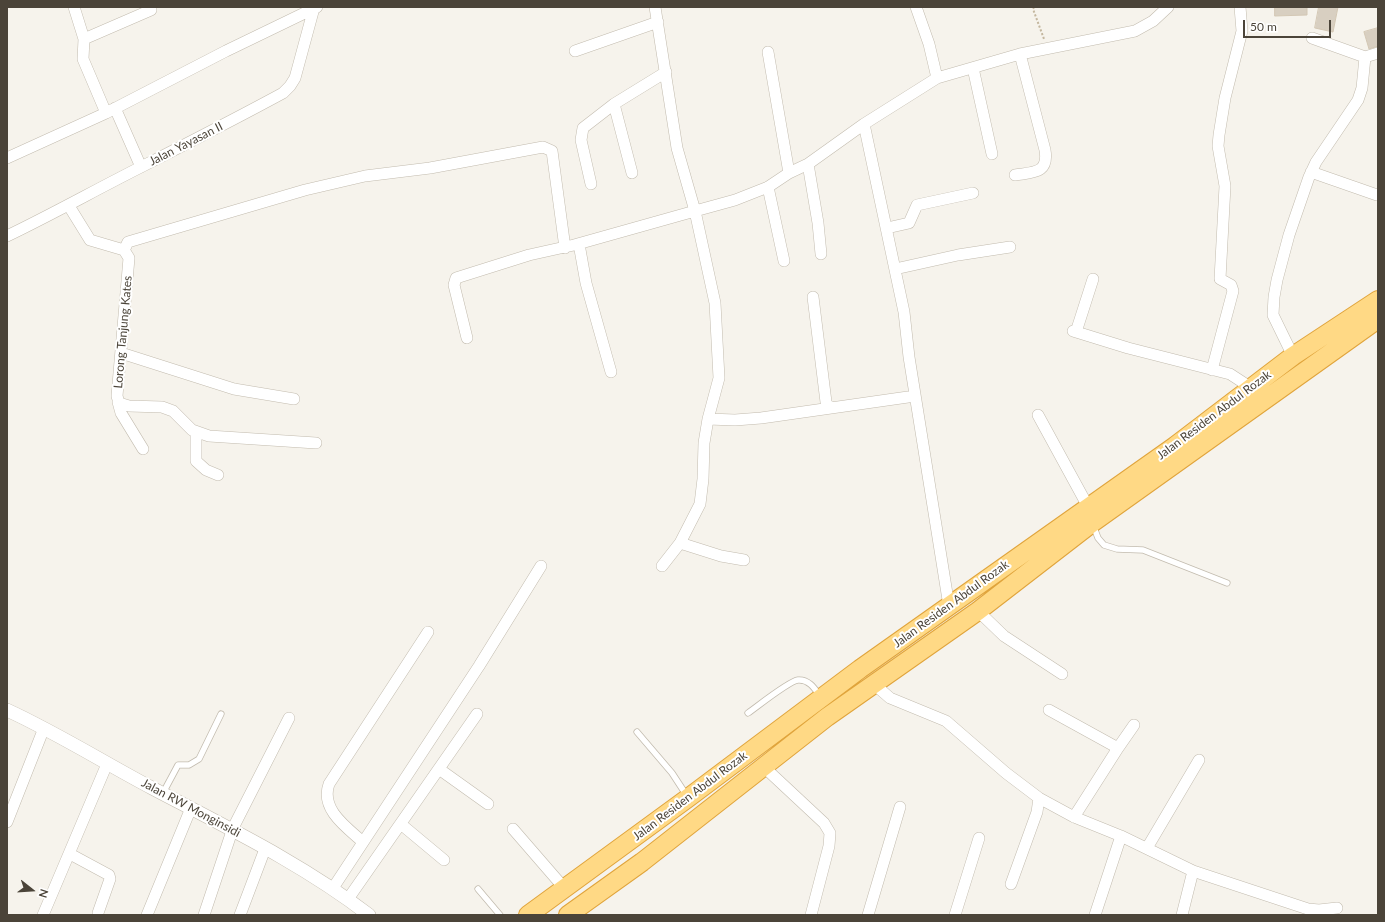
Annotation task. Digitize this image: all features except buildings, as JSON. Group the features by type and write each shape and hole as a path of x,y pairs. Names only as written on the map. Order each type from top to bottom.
{"highway":[{"name":"Jalan Residen Abdul Rozak","path":"568,915 642,862 827,718 978,611 1090,515 1250,388 1293,356 1378,300"},
{"name":"Jalan Residen Abdul Rozak","path":"528,915 688,798 821,698 949,606 1090,515 1378,319"}],"street":[{"path":"74,7 84,39 84,59 141,167"},
{"path":"655,7 677,148 695,212 711,283 717,321 719,378 708,419 704,443 702,493 700,504 680,543 662,566"},
{"path":"916,7 929,44 937,78"},
{"path":"467,338 454,285 455,279 529,256 572,246 735,200 768,187 789,173 808,164 864,124 937,78 1020,54 1142,29 1168,7"},
{"path":"1212,370 1233,292 1231,284 1220,279 1225,186 1218,146 1225,98 1242,30 1240,7"},
{"name":"Jalan Yayasan II","path":"7,158 111,110 226,51 315,8"},
{"name":"Jalan Yayasan II","path":"7,236 209,134 284,93 295,78 315,8"},
{"path":"84,39 151,10"},
{"path":"575,51 658,22"},
{"path":"1312,38 1365,57 1378,53"},
{"path":"768,52 789,173"},
{"path":"1015,175 1039,170 1044,165 1046,157 1020,54"},
{"path":"1293,356 1273,315 1274,297 1289,235 1311,172 1358,100 1362,88 1365,57"},
{"path":"973,68 992,154"},
{"path":"591,184 581,140 581,130 585,125 614,104 666,72"},
{"path":"614,104 632,173"},
{"path":"864,124 904,312 915,396 949,606"},
{"path":"69,206 88,238 97,243 124,250 128,242 305,190 365,176 430,168 543,147 552,151 572,246 586,283 611,372"},
{"path":"808,164 818,223 821,254"},
{"path":"1311,172 1377,195"},
{"path":"768,187 784,261"},
{"path":"887,228 909,223 917,205 973,193"},
{"path":"895,269 958,255 1010,247"},
{"name":"Lorong Tanjung Kates","path":"124,250 128,255 130,262 118,402 129,406 162,407 173,410 187,426 196,432 210,436 316,443"},
{"path":"1092,279 1075,331 1230,374 1250,388"},
{"path":"813,297 826,402 827,405 831,407"},
{"path":"121,353 234,390 294,399"},
{"path":"708,419 734,420 760,418 915,396"},
{"path":"118,402 121,414 143,449"},
{"path":"1038,415 1090,515"},
{"path":"196,432 196,461 206,470 218,475"},
{"path":"680,543 721,556 744,560"},
{"path":"333,888 479,666 541,566"},
{"path":"978,611 1004,636 1062,674"},
{"path":"363,842 342,824 334,814 328,802 327,790 329,784 428,632"},
{"path":"874,684 890,698 951,724 1006,773 1039,798 1074,817 1121,836 1193,871 1308,909 1319,910 1337,908"},
{"name":"Jalan RW Monginsidi","path":"7,710 44,728 107,764 164,791 191,808 234,826 265,849 333,888 370,915"},
{"path":"1049,710 1118,748"},
{"path":"348,899 402,825 477,714"},
{"path":"204,915 234,826 290,718"},
{"path":"1074,817 1118,748 1134,726"},
{"path":"7,822 44,728"},
{"path":"1147,848 1199,760"},
{"path":"43,915 107,764"},
{"path":"764,767 824,823 829,830 829,846 811,915"},
{"path":"440,769 488,804"},
{"path":"1011,884 1037,812 1039,798"},
{"path":"868,915 900,807"},
{"path":"147,915 191,808"},
{"path":"402,825 444,860"},
{"path":"513,829 565,889"},
{"path":"1095,915 1121,836"},
{"path":"955,915 979,838"},
{"path":"240,915 265,849"},
{"path":"70,854 109,875 110,879 98,913"},
{"path":"1182,915 1193,871"}],"lane":[{"path":"1090,515 1098,538 1104,545 1117,548 1143,550 1227,583"},
{"path":"748,713 787,685 798,680 809,683 821,698"},
{"path":"164,791 178,765 189,765 199,759 221,714"},
{"path":"637,732 672,773 688,798"},
{"path":"478,889 500,915"}],"path":[{"path":"1034,7 1033,9 1048,49"}]}
